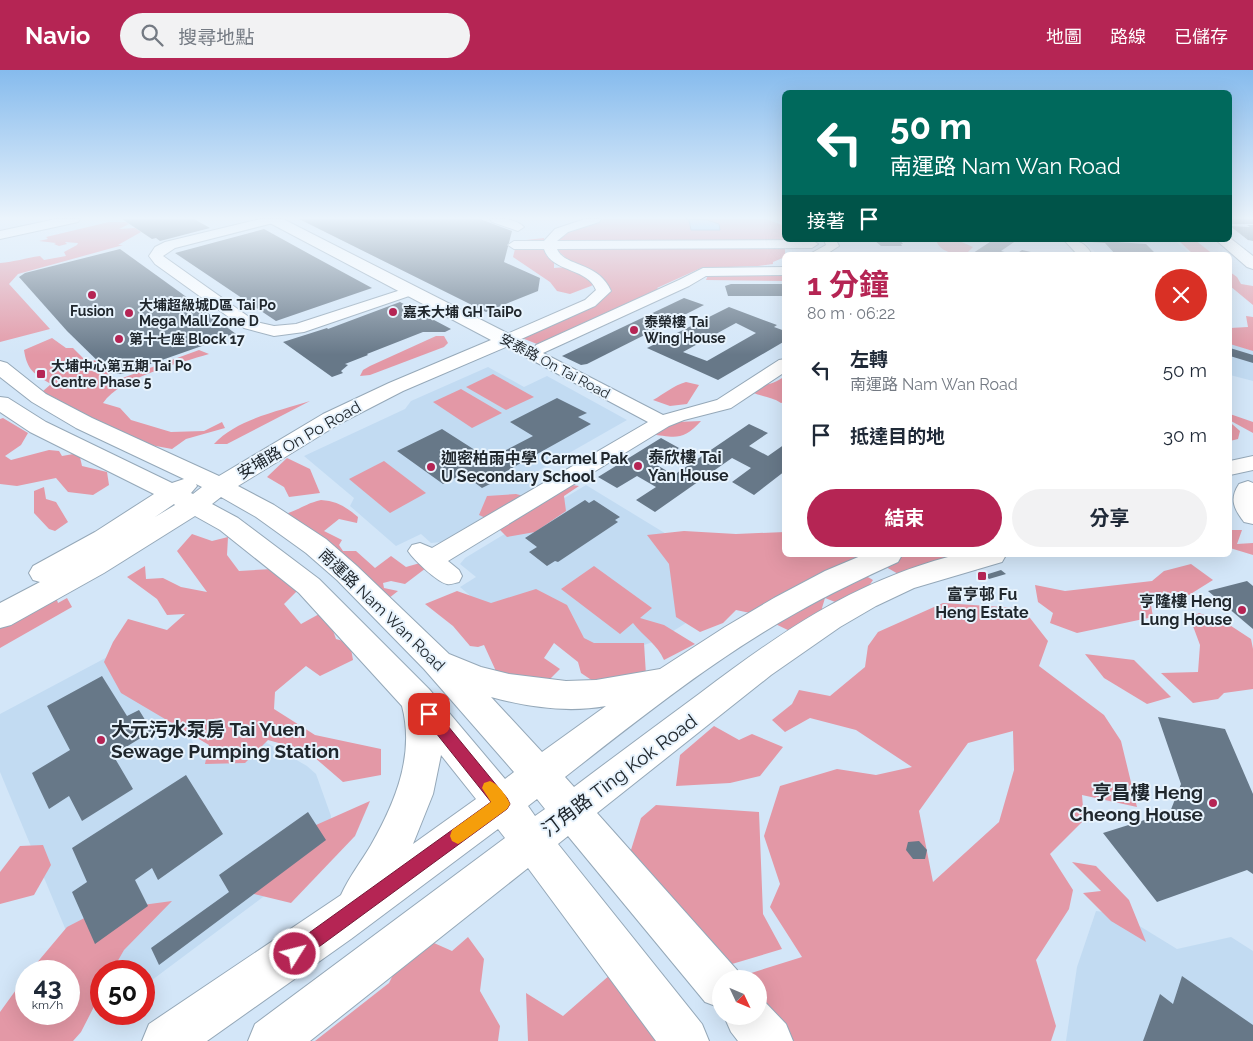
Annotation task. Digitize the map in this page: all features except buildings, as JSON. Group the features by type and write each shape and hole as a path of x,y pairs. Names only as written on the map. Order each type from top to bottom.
{"main road":[{"name":"安泰路 On Tai Road","path":"360,264 499,336"},
{"path":"1232,265 1253,282"},
{"name":"安埔路 On Po Road","path":"0,617 94,566 210,481 499,336"},
{"name":"南運路 Nam Wan Road","path":"0,367 38,398 84,423 210,481 265,511 316,546 348,573 435,660 539,775 712,976"},
{"name":"南運路 Nam Wan Road","path":"0,403 38,427 184,499 229,524 309,586 417,699 502,804 685,1041"},
{"path":"1232,468 1253,463"},
{"path":"1244,490 1245,506 1253,516"},
{"name":"安埔路 On Po Road","path":"0,596 88,547 184,499"},
{"path":"1232,519 1253,528"},
{"path":"166,1041 281,964 502,804 667,681 805,593 845,572 883,557"},
{"name":"汀角路 Ting Kok Road","path":"272,1041 760,666 802,636 867,597 904,581 985,557"},
{"path":"435,660 475,679 509,688 556,694 596,694 667,681"},
{"path":"349,914 383,865 404,822 423,757 424,726 417,699"},
{"path":"755,1025 769,1041"}],"street":[{"path":"165,264 250,325 265,330 298,329 410,291"},
{"name":"安埔路 On Po Road","path":"499,336 590,303 604,291 602,285 588,273 569,264"},
{"path":"542,348 684,283 703,272 782,271"},
{"name":"安泰路 On Tai Road","path":"499,336 662,422"},
{"path":"450,576 424,555 662,422 724,404 782,366"}],"shaded area":[{"path":"0,264 53,264 18,274 9,284 50,329 0,342"},
{"path":"524,264 554,264 554,268 567,267 597,282 570,294 557,291 550,282"},
{"path":"560,264 771,264 701,268 657,288 666,295 562,334 564,332 537,344 522,338 607,287"},
{"path":"1232,273 1241,284 1253,286 1253,305 1232,288"},
{"path":"708,275 782,275 782,281 706,280"},
{"path":"1246,316 1253,317 1253,351 1232,345 1232,328 1248,327"},
{"path":"1232,329 1253,335 1253,381 1232,376"},
{"path":"436,336 444,336 448,343 444,347 370,375 360,376 363,370 370,366"},
{"path":"52,338 66,348 73,348 85,360 108,361 108,372 117,380 199,350 209,354 137,378 112,394 103,403 120,408 131,420 171,432 204,431 222,422 225,428 186,439 172,449 129,441 53,406 57,399 42,392 51,384 32,371 24,350"},
{"name":"迦密柏雨中學 Carmel Pak U Secondary School","path":"488,367 524,387 547,376 627,420 527,477 539,484 442,542 431,543 421,534 396,546 350,506 354,498 304,456 405,409 411,401"},
{"path":"493,374 534,397 506,410 466,387"},
{"path":"782,378 782,403 750,391 751,386 761,386"},
{"path":"686,382 699,385 687,404 670,406 653,400 673,387"},
{"path":"461,389 502,413 472,428 433,402"},
{"path":"310,401 227,444 214,444 223,435 246,422"},
{"path":"1232,415 1253,422 1253,433 1232,422"},
{"path":"3,418 28,433 21,445 5,456 11,460 49,450 59,451 62,456 79,453 82,466 107,472 109,485 93,495 68,492 56,478 17,486 0,484 0,419"},
{"path":"701,421 683,435 672,437 649,434 677,422"},
{"path":"1232,424 1240,431 1238,439 1232,440"},
{"path":"287,458 310,469 320,493 289,497 284,487 267,477"},
{"path":"384,461 426,493 390,513 349,479"},
{"path":"566,484 579,486 564,496 566,511 535,532 507,537 490,520 479,515 487,496 516,494 543,501"},
{"path":"586,485 686,546 743,587 659,640 626,651 595,656 488,611 460,587 476,577 460,564 465,558"},
{"path":"44,487 46,499 56,502 68,522 55,531 49,529 34,513 34,491"},
{"path":"321,500 341,505 358,517 357,523 339,519 324,531 342,540 339,545 343,551 356,551 375,568 391,556 406,567 420,563 426,568 405,584 391,581 383,583 384,588 398,591 384,602 279,515"},
{"path":"1232,530 1242,530 1237,544 1253,543 1253,555 1232,549"},
{"path":"684,531 736,534 782,532 782,557 865,557 861,573 873,580 853,609 825,598 822,608 828,625 794,633 755,614 736,610 723,623 700,632 676,617 669,564 647,535"},
{"path":"192,534 212,541 228,537 227,555 239,571 272,569 298,590 284,604 301,624 321,613 330,622 336,639 350,643 353,660 320,676 306,666 275,692 274,709 315,735 381,749 381,775 343,782 307,751 268,740 245,763 205,764 209,745 121,693 104,662 113,642 128,619 167,630 185,614 167,615 157,599 127,577 145,566 146,579 163,578 181,587 207,592 177,551"},
{"path":"896,557 954,557 916,584 886,567"},
{"path":"1191,564 1213,580 1189,595 1150,599 1153,617 1077,633 1050,623 1053,613 1038,602 1035,585 1065,591 1152,581 1164,571"},
{"path":"594,566 652,608 640,618 664,625 695,644 664,660 654,645 633,623 620,634 561,589"},
{"path":"536,589 567,605 584,638 594,643 644,643 646,675 602,687 581,673 578,662 554,643 544,658 560,669 543,686 494,691 495,669 484,645 478,647 470,646 453,626 425,604 457,591 491,603"},
{"path":"55,594 58,603 67,598 72,607 0,648 0,623"},
{"path":"943,603 1019,608 1030,618 1048,641 1039,666 1104,715 1121,741 1137,807 1082,795 1084,820 1050,854 1073,890 1069,909 1036,960 1056,1026 1051,1041 777,1041 765,1025 768,1025 768,970 761,970 802,957 770,907 780,884 764,836 780,786 837,769 876,775 912,767 856,730 810,718 785,732 772,720 792,704 799,690 830,696 865,667 868,646 878,632","holes":["1013,731 1014,770 999,822 933,882 919,811 968,743"]},
{"path":"1199,613 1225,622 1251,639 1253,649 1253,689 1224,693 1218,699 1193,703 1161,673 1198,672 1200,645 1190,618"},
{"path":"130,645 200,753 241,728 307,766 316,774 331,816 329,833 271,891 155,978 155,960 90,960 90,988 80,960 78,960 0,772 0,714"},
{"path":"1085,654 1134,660 1171,697 1147,704 1104,678"},
{"path":"714,726 739,740 752,734 783,747 760,776 730,783 676,786 680,755"},
{"path":"370,801 355,836 291,903 246,892 256,856 316,825"},
{"path":"656,805 759,812 763,914 782,949 732,964 700,955 625,869 641,818"},
{"path":"43,845 51,865 34,895 0,904 0,872 20,846"},
{"path":"1072,862 1096,866 1129,900 1146,942 1111,921 1083,893 1101,891"},
{"path":"172,901 124,950 118,960 90,960 90,1014 81,1032 73,1041 0,1041 0,1012 15,991 15,1025 80,1025 80,960 39,960 67,927 98,911"},
{"path":"1096,911 1120,914 1177,949 1231,937 1253,951 1253,1041 1066,1041 1077,967"},
{"path":"468,937 484,959 480,991 500,1026 498,1041 315,1041 389,983 401,959 425,939 452,951"},
{"path":"619,967 672,1041 528,1041 526,993 563,1016"}],"slow traffic":[{"path":"458,836 502,804 490,788"}],"place":[{"name":"Fusion","path":"92,295"},
{"name":"嘉禾大埔 GH TaiPo","path":"393,312"},
{"name":"大埔超級城D區 Tai Po Mega Mall Zone D","path":"129,313"},
{"name":"泰榮樓 Tai Wing House","path":"634,330"},
{"name":"第十七座 Block 17","path":"119,339"},
{"name":"大埔中心第五期 Tai Po Centre Phase 5","path":"41,374"},
{"name":"泰欣樓 Tai Yan House","path":"638,466"},
{"name":"迦密柏雨中學 Carmel Pak U Secondary School","path":"431,467"},
{"name":"富亨邨 Fu Heng Estate","path":"982,576"},
{"name":"亨隆樓 Heng Lung House","path":"1242,610"},
{"name":"大元污水泵房 Tai Yuen Sewage Pumping Station","path":"101,740"},
{"name":"亨昌樓 Heng Cheong House","path":"1213,803"}],"route":[{"path":"295,954 502,804 429,714"}]}
